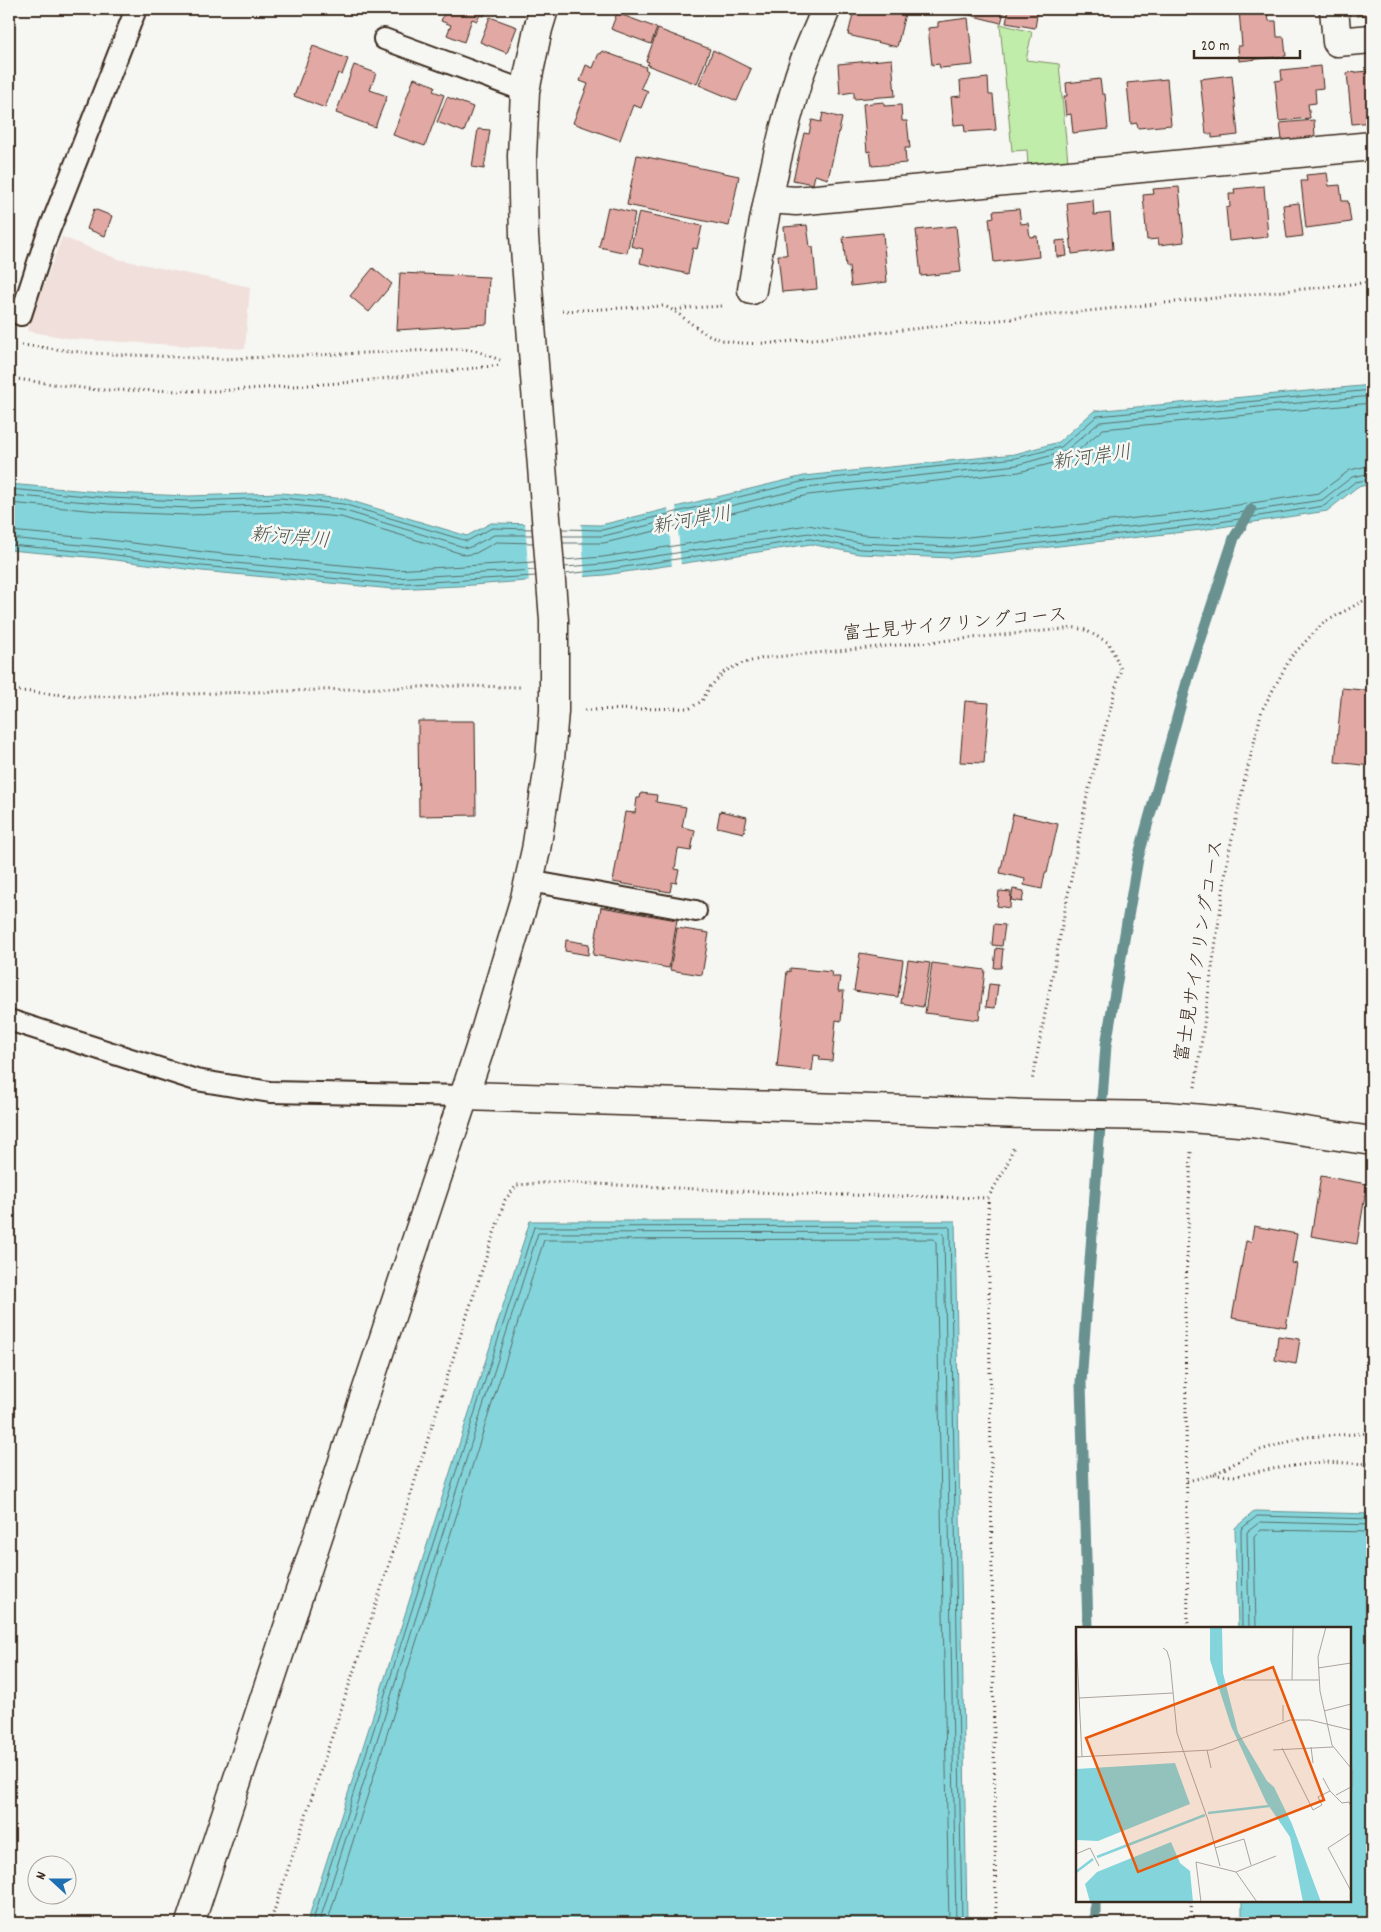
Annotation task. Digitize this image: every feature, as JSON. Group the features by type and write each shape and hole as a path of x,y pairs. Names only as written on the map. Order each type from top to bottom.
{"street":[{"path":"190,1923 465,1096 511,951 536,850 550,760 555,688 554,620 524,236 522,156 525,91 544,9"},
{"path":"752,290 769,199 798,79 826,9"},
{"path":"1334,9 1337,42 1372,39"},
{"path":"769,199 796,201 1372,146"},
{"path":"465,1096 1031,1114 1184,1109 1251,1124 1372,1141"}],"lane":[{"path":"21,315 45,241 136,9"},
{"path":"384,39 525,91"},
{"path":"529,881 696,911"},
{"path":"9,1020 196,1080 270,1092 465,1096"}],"path":[{"path":"556,311 664,306 676,310 696,328 718,339 729,343 750,344 1372,282"},
{"path":"676,310 722,306 736,302 752,290"},
{"path":"19,345 89,353 222,359 460,348 480,351 502,360"},
{"path":"9,378 97,390 217,392 354,382 510,364"},
{"name":"富士見サイクリングコース","path":"1188,1627 1184,1109 1196,1069 1228,857 1262,710 1291,657 1323,622 1372,596"},
{"name":"富士見サイクリングコース","path":"577,710 690,708 702,701 710,688 726,670 743,663 764,658 1075,628 1085,630 1109,643 1121,669 1087,796 1032,1083"},
{"path":"9,690 88,697 452,686 530,687"},
{"path":"996,1923 988,1198 1006,1167 1031,1114"},
{"path":"270,1923 386,1574 454,1352 505,1200 517,1185 556,1182 800,1194 988,1198"},
{"path":"1213,1475 1257,1451 1305,1437 1372,1433"},
{"path":"1187,1481 1213,1475 1238,1476 1322,1462 1372,1464"},
{"path":"1192,1902 1192,1923"}],"shaded area":[{"path":"62,237 118,259 250,287 245,349 73,339 27,331"}],"green space":[{"path":"1000,24 1032,32 1026,60 1059,64 1068,162 1028,166 1027,150 1012,151"}],"water":[{"name":"新河岸川","path":"1372,385 1372,484 1357,487 1327,511 1201,530 952,558 859,554 811,544 605,575 393,589 9,550 9,484 110,493 189,496 281,493 345,499 467,536 491,523 601,525 804,476 1015,454 1059,442 1094,411"},
{"path":"530,1221 955,1221 967,1923 307,1923"},
{"path":"1255,1511 1372,1514 1372,1923 1242,1923 1242,1902 1351,1902 1351,1627 1238,1627 1235,1528"}],"pier":[{"path":"676,504 681,566 672,568 668,506"},
{"path":"525,521 581,522 585,579 529,584"}],"building":[{"path":"446,9 486,9 484,16 480,15 477,21 472,19 464,42 447,35 451,25 441,21"},
{"path":"865,9 906,9 897,47 848,35 854,10 864,13"},
{"path":"950,9 1005,9 1001,23"},
{"path":"1009,9 1038,9 1035,28 1006,23"},
{"path":"1267,9 1269,21 1276,21 1277,37 1284,37 1286,56 1239,61 1238,46 1242,46 1239,10"},
{"path":"1356,9 1372,9 1372,14 1357,16"},
{"path":"617,13 657,28 651,44 611,29"},
{"path":"490,17 517,27 507,53 480,42"},
{"path":"968,18 973,65 940,68 939,64 932,65 928,28 938,27 938,22"},
{"path":"658,29 710,49 697,84 647,65 649,62 646,61"},
{"path":"313,46 348,59 342,75 338,73 325,108 294,96"},
{"path":"713,50 751,69 737,101 699,85"},
{"path":"602,51 646,67 645,69 648,71 641,88 648,91 641,108 633,105 620,140 573,123 588,84 580,81 586,65 593,68 599,53 601,54"},
{"path":"892,59 895,96 854,99 854,92 840,94 838,64"},
{"path":"354,65 376,73 370,90 387,96 375,127 336,113"},
{"path":"1321,66 1323,88 1315,89 1316,103 1308,104 1310,118 1279,121 1275,81 1282,80 1281,70"},
{"path":"1369,71 1370,84 1372,83 1372,122 1352,124 1347,73"},
{"path":"1232,75 1238,135 1212,138 1212,134 1206,134 1200,79"},
{"path":"414,78 435,86 433,91 444,95 425,146 393,135"},
{"path":"988,78 989,95 993,95 996,130 965,132 964,124 954,125 951,97 961,96 960,81"},
{"path":"1100,79 1102,94 1105,94 1108,129 1073,133 1071,114 1066,115 1064,96 1067,96 1066,83"},
{"path":"1167,79 1171,125 1138,128 1137,123 1131,124 1127,83"},
{"path":"447,97 473,107 464,132 437,122"},
{"path":"884,102 884,106 901,105 902,121 907,121 910,148 905,148 906,163 872,166 870,151 867,152 863,104"},
{"path":"823,113 842,118 828,179 815,175 813,184 793,180 804,133 809,134 812,120 821,122"},
{"path":"1314,120 1315,137 1282,140 1280,123"},
{"path":"478,129 490,130 484,169 472,167"},
{"path":"637,155 739,176 729,226 627,205"},
{"path":"1327,173 1329,186 1340,185 1342,201 1348,201 1351,222 1306,228 1301,181 1307,181 1306,175"},
{"path":"1264,186 1268,237 1229,241 1226,208 1230,207 1229,194 1235,194 1234,189"},
{"path":"1179,187 1184,242 1159,245 1158,239 1147,240 1143,195 1154,194 1153,189"},
{"path":"1093,200 1094,215 1110,213 1113,249 1072,254 1067,203"},
{"path":"1299,203 1303,236 1287,238 1283,205"},
{"path":"608,207 635,213 627,253 599,247"},
{"path":"94,209 112,216 105,236 87,229"},
{"path":"1019,209 1021,224 1028,223 1030,237 1037,236 1039,257 994,262 989,218 994,217 993,211"},
{"path":"639,212 702,226 697,249 693,248 688,274 640,263 643,249 631,246"},
{"path":"807,225 810,247 813,247 817,289 782,292 778,255 787,255 784,227"},
{"path":"956,226 961,272 921,276 916,230"},
{"path":"883,233 887,282 851,286 849,267 846,267 843,237"},
{"path":"1065,240 1067,256 1057,257 1056,241"},
{"path":"373,268 392,284 369,312 350,296"},
{"path":"400,273 489,277 487,324 397,330"},
{"path":"1342,688 1372,691 1371,766 1335,762"},
{"path":"965,701 989,703 984,763 960,762"},
{"path":"418,721 475,721 476,815 419,816"},
{"path":"641,793 657,795 656,802 686,807 682,827 695,830 691,851 678,849 675,869 679,870 676,883 672,882 670,892 613,882 625,812 635,813 637,798 640,798"},
{"path":"720,811 747,817 744,833 717,827"},
{"path":"1013,814 1058,824 1042,889 1024,885 1025,879 1000,873"},
{"path":"1013,889 1024,891 1022,902 1011,900"},
{"path":"999,891 1011,892 1010,908 997,906"},
{"path":"601,907 677,920 669,968 593,955"},
{"path":"994,924 1005,925 1002,946 992,945"},
{"path":"677,928 709,933 702,975 670,970"},
{"path":"566,940 589,944 588,955 565,951"},
{"path":"996,948 1003,949 1001,968 994,968"},
{"path":"860,953 903,960 898,997 854,991"},
{"path":"908,960 930,963 923,1007 901,1003"},
{"path":"932,963 985,970 979,1020 925,1013"},
{"path":"790,968 832,972 831,977 840,977 838,991 844,991 841,1021 836,1020 832,1061 819,1060 820,1056 814,1055 812,1071 777,1067 787,971 790,972"},
{"path":"989,984 998,985 995,1008 986,1007"},
{"path":"1321,1176 1367,1184 1357,1244 1311,1236"},
{"path":"1254,1226 1297,1234 1292,1263 1297,1264 1286,1327 1232,1318 1246,1241 1251,1242"},
{"path":"1278,1336 1300,1339 1296,1364 1275,1360"}],"waterway":[{"path":"1088,1627 1081,1383 1106,1045 1138,858 1189,675 1234,538 1251,510"},
{"path":"1095,1902 1095,1923"}]}
